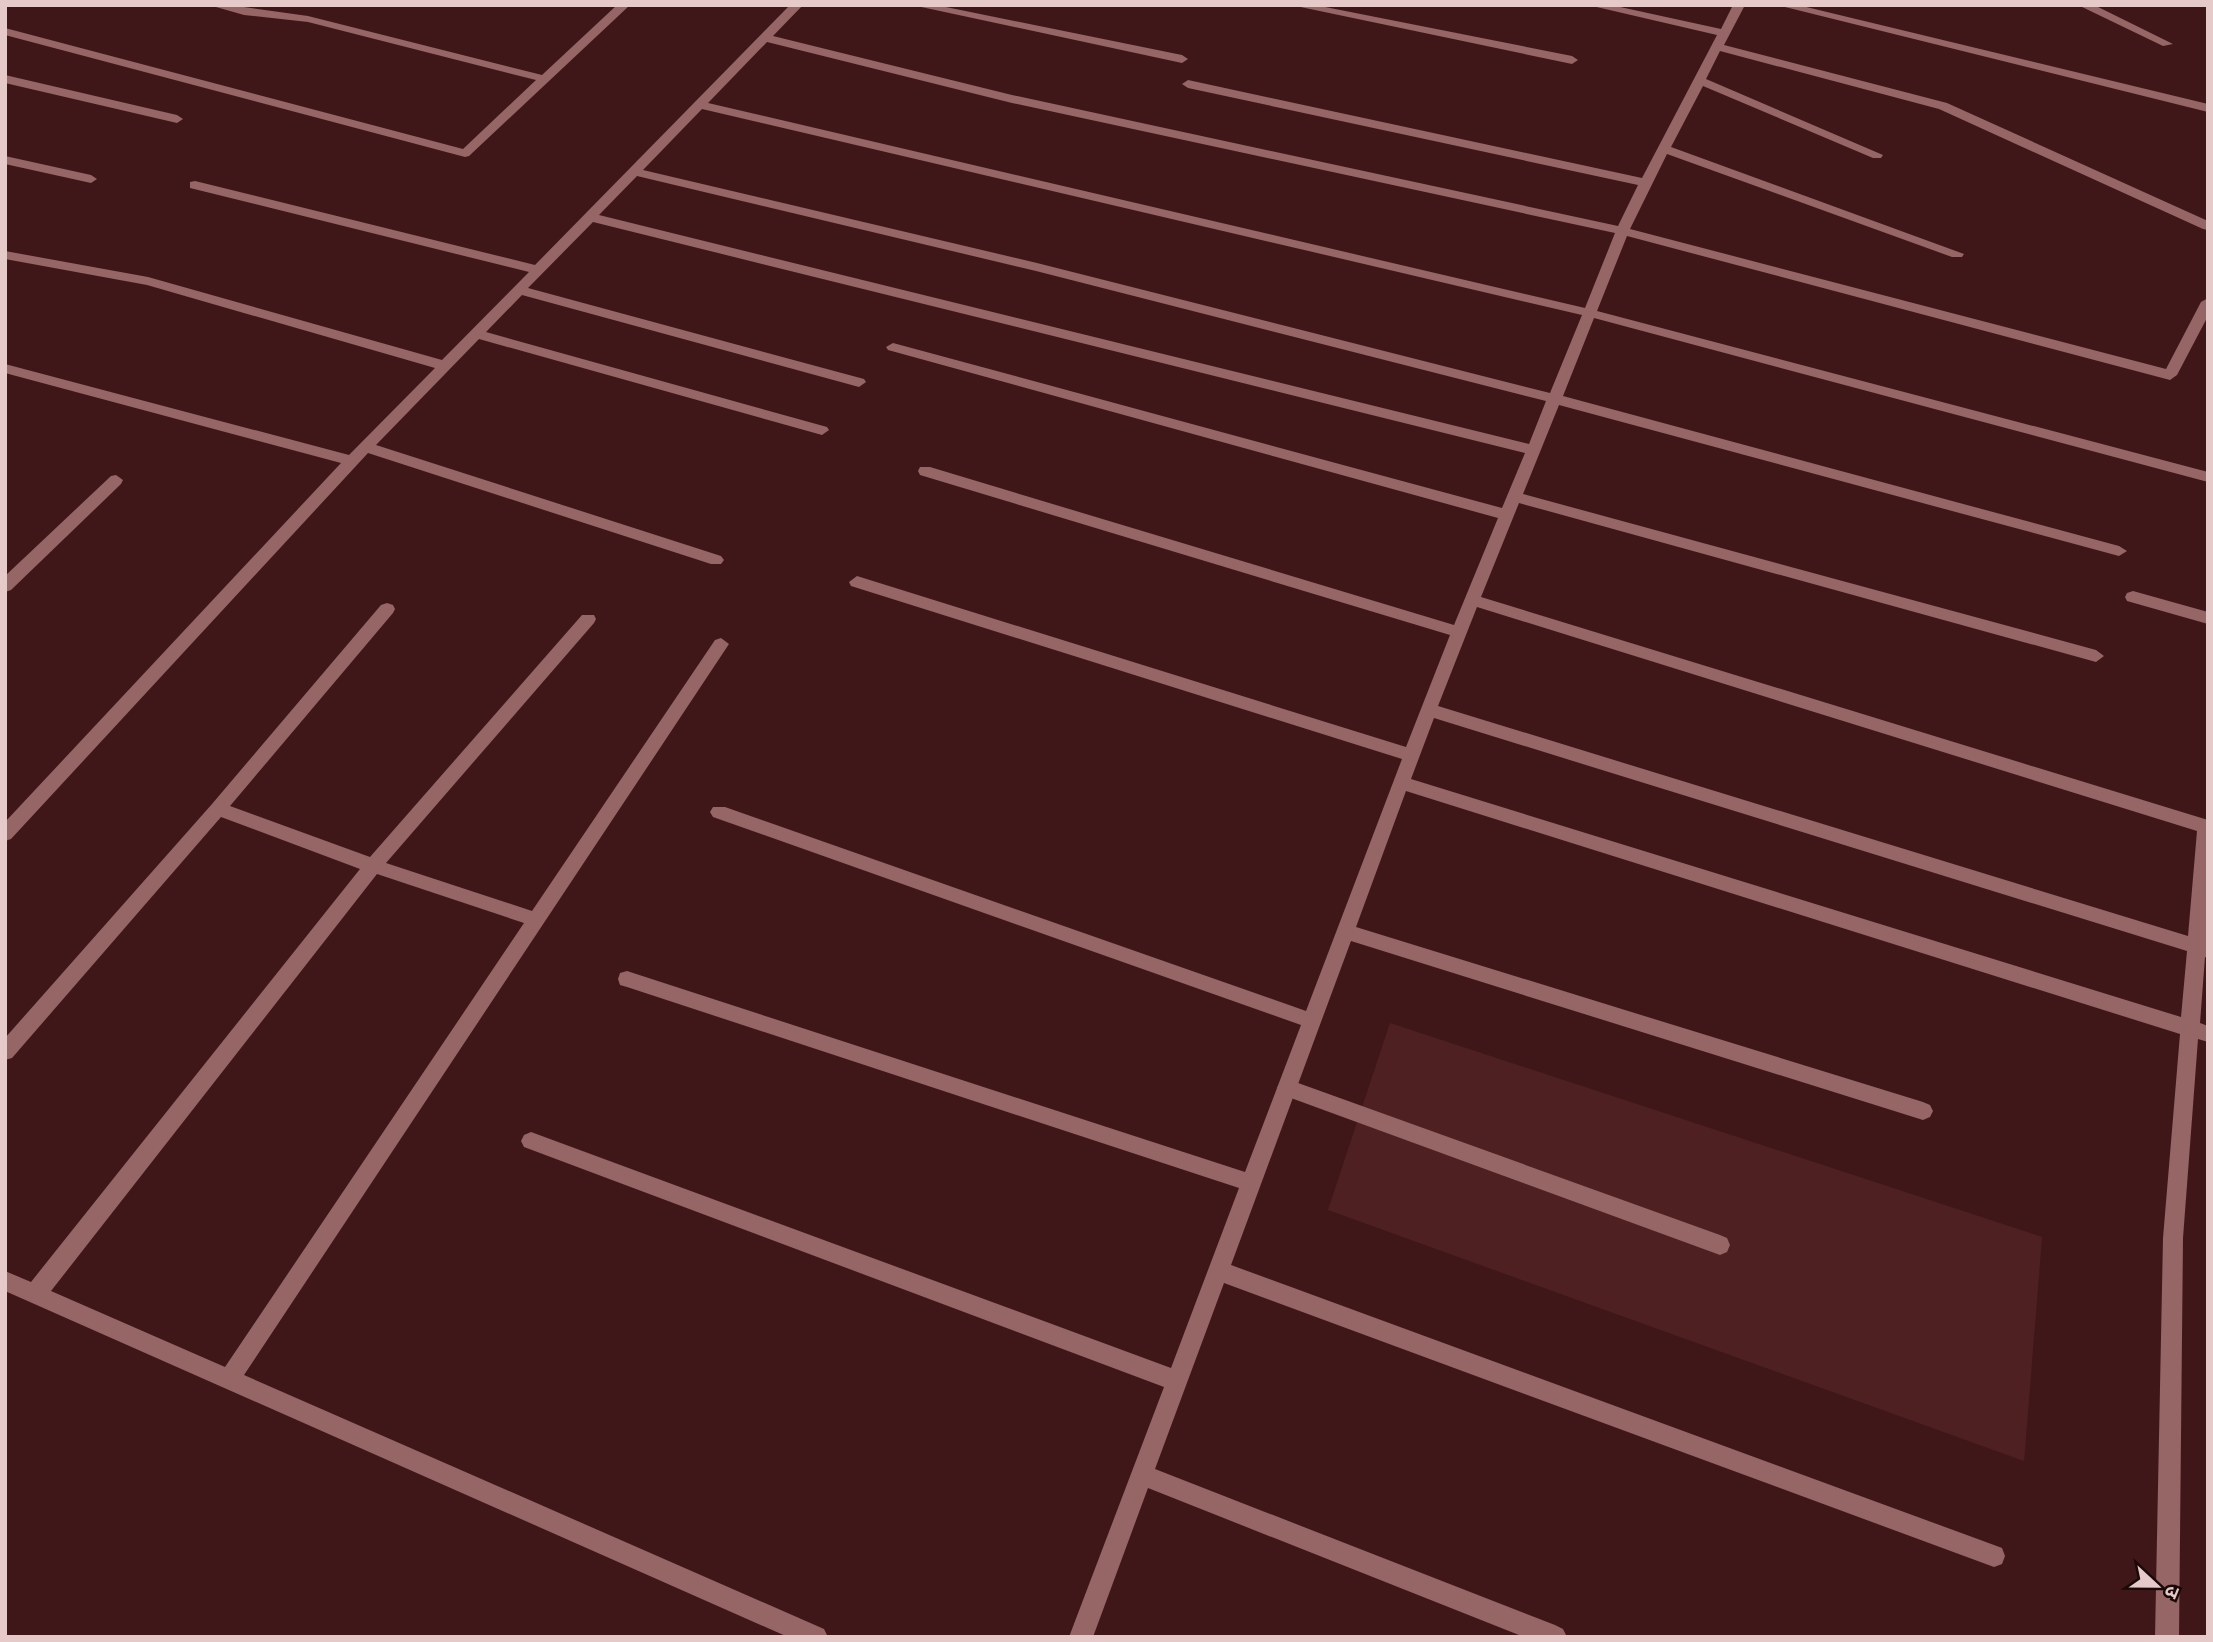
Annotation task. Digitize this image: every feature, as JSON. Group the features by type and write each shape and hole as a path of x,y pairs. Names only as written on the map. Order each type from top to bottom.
{"street":[{"path":"215,5 244,12 307,19 545,79"},
{"path":"5,31 465,153 624,5"},
{"path":"5,834 352,461 797,5"},
{"path":"918,5 1182,59"},
{"path":"1297,5 1573,60"},
{"path":"1594,5 1943,106 2208,226"},
{"path":"1081,1637 1459,632 1623,232 1739,5"},
{"path":"1783,5 2208,108"},
{"path":"2084,5 2167,44"},
{"path":"765,38 1012,99 1623,232 2169,374 2208,302"},
{"path":"5,79 177,119"},
{"path":"1699,80 1877,155"},
{"path":"1188,84 1646,183"},
{"path":"699,104 1590,313 2208,477"},
{"path":"1664,149 1957,254"},
{"path":"5,160 91,180"},
{"path":"634,172 1037,267 1555,399 2119,551"},
{"path":"195,185 538,270"},
{"path":"590,217 1534,450"},
{"path":"5,255 148,281 445,366"},
{"path":"519,290 859,382"},
{"path":"476,334 822,430"},
{"path":"893,346 1508,515"},
{"path":"5,368 352,461"},
{"path":"366,447 716,560"},
{"path":"925,471 1459,632"},
{"path":"5,586 116,480"},
{"path":"1515,497 2096,656"},
{"path":"857,582 1411,755"},
{"path":"2133,597 2208,618"},
{"path":"1472,600 2207,827 2199,1031 2173,1238 2167,1637"},
{"path":"5,1052 218,810 387,609"},
{"path":"35,1294 373,866 588,619"},
{"path":"229,1379 721,644"},
{"path":"1429,710 2202,948"},
{"path":"1401,783 2199,1031"},
{"path":"218,810 373,866 537,920"},
{"path":"719,812 1311,1021"},
{"path":"1345,931 1923,1111"},
{"path":"627,979 1251,1183"},
{"path":"1287,1088 1720,1245"},
{"path":"531,1141 1177,1381"},
{"path":"1219,1271 1994,1556"},
{"path":"5,1281 816,1637"},
{"path":"1142,1475 1555,1637"}],"shaded area":[{"path":"1390,1023 2042,1237 2024,1461 1328,1210"}]}
